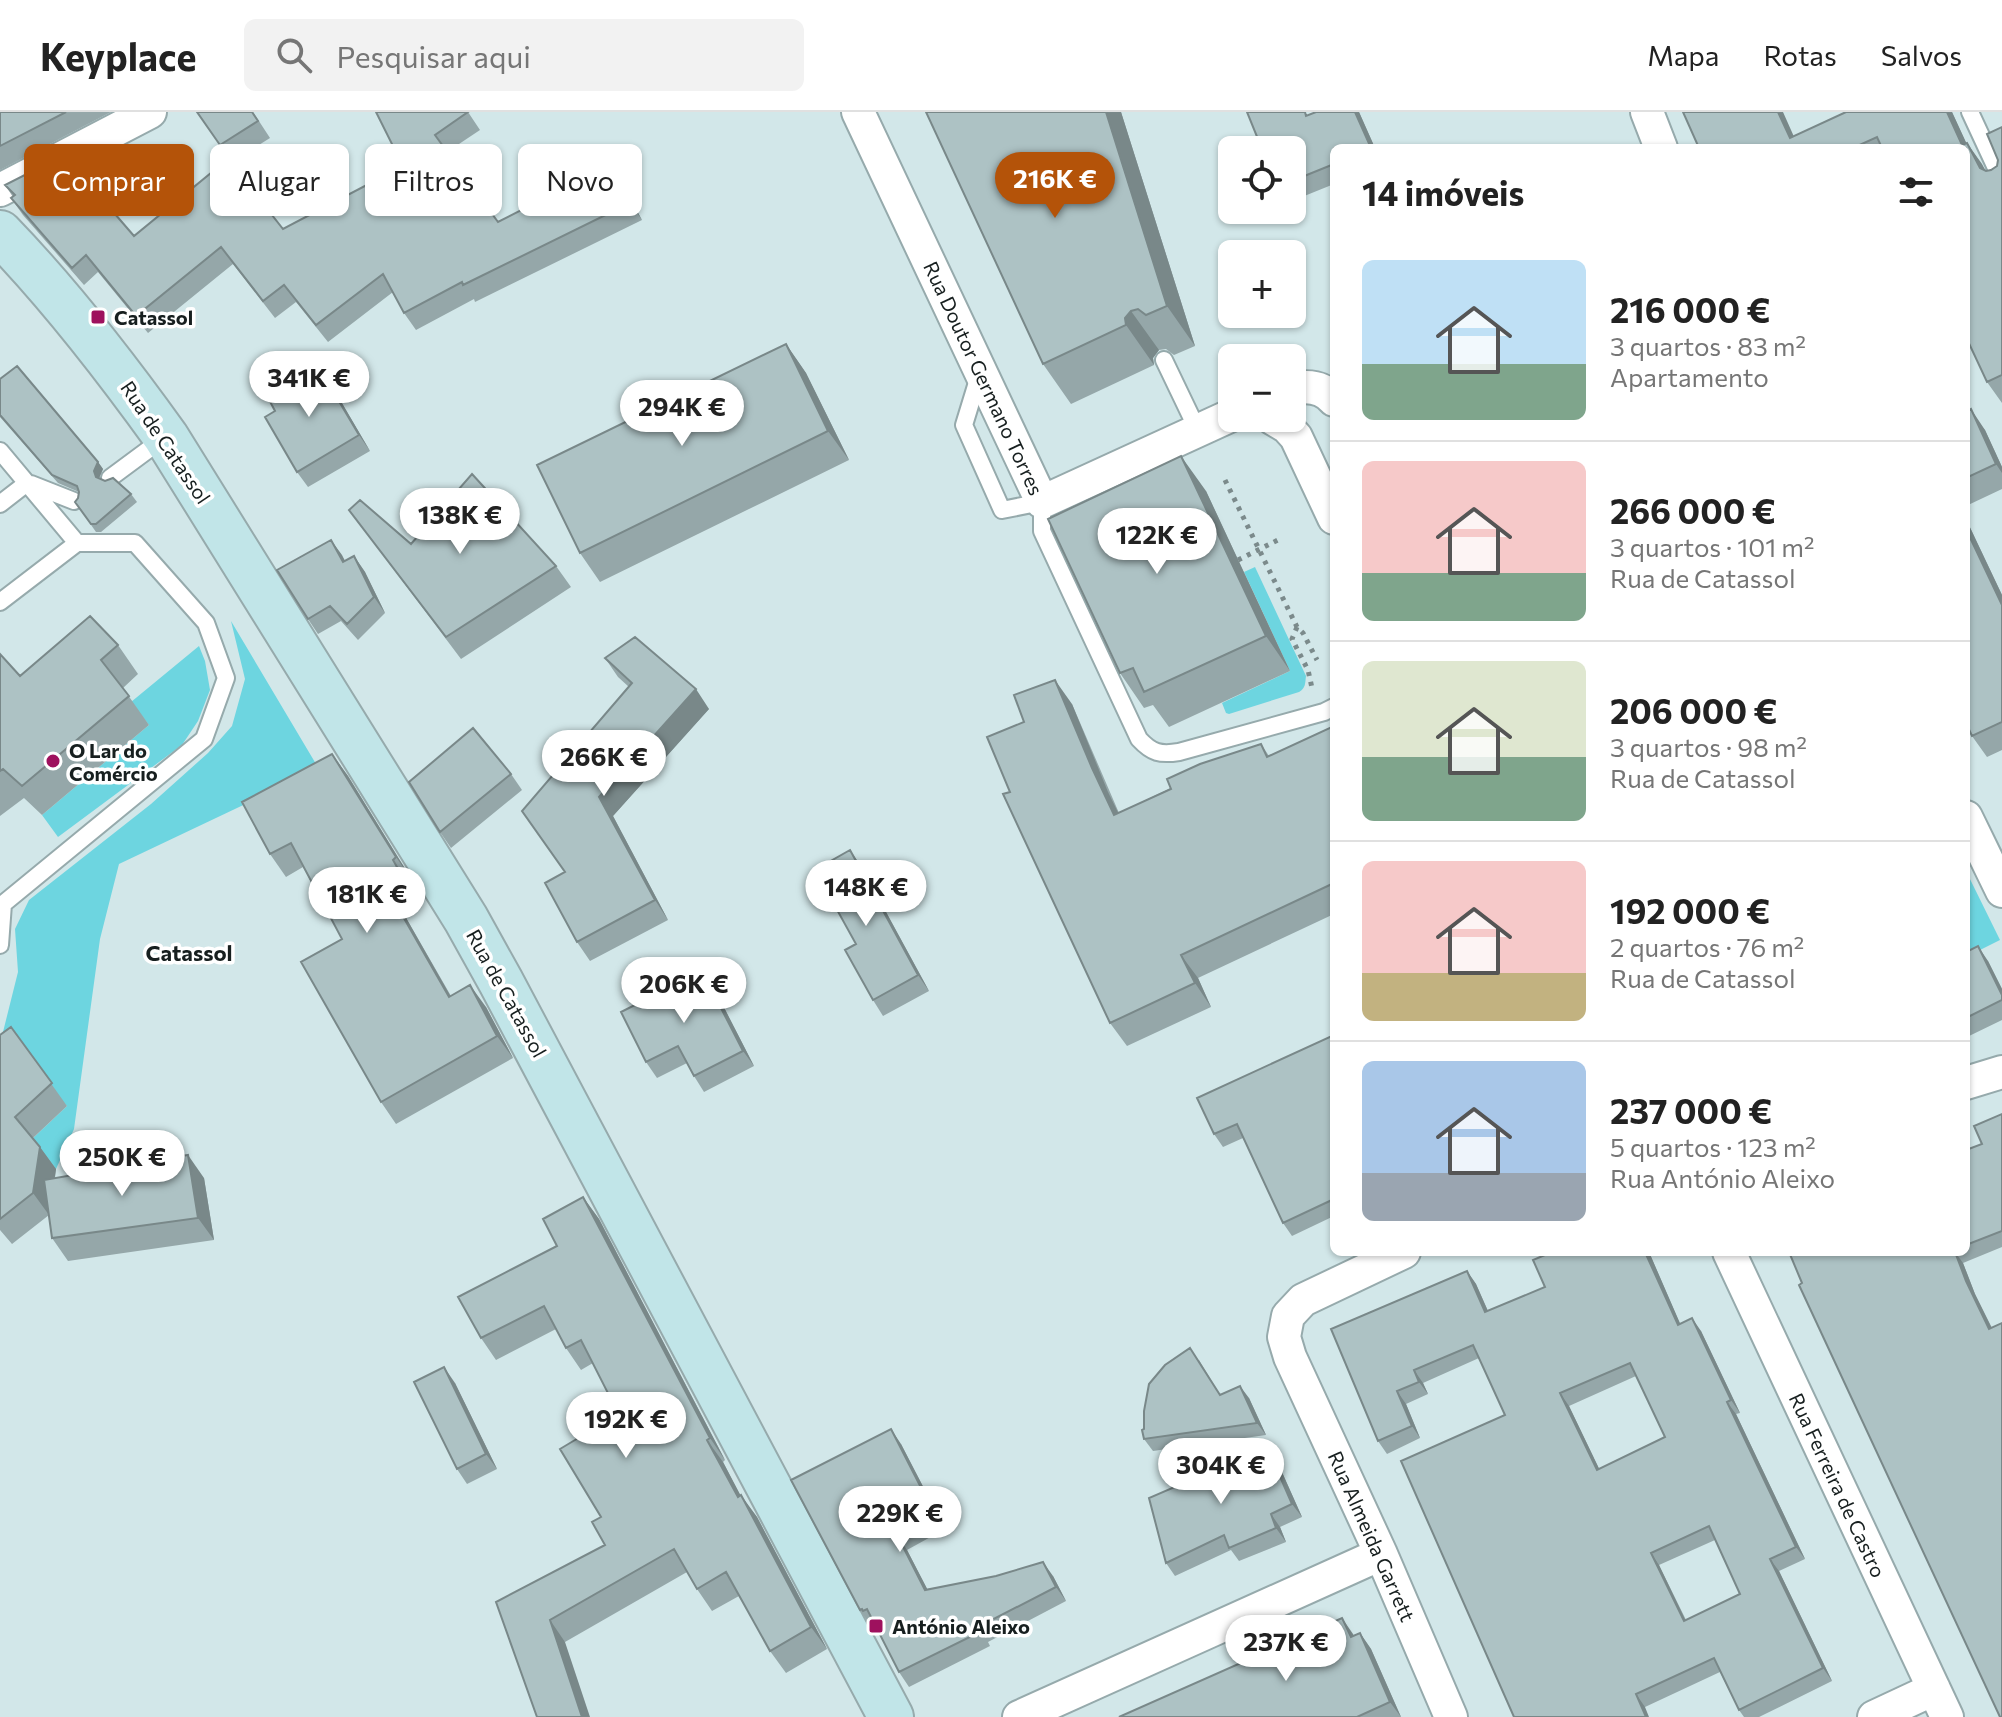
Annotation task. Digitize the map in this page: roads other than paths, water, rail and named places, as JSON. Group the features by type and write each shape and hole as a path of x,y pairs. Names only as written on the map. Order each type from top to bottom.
{"main road":[{"name":"Rua de Catassol","path":"0,233 84,327 166,437 466,919 549,1069 891,1717"}],"street":[{"path":"0,190 150,112"},
{"name":"Rua Doutor Germano Torres","path":"858,112 1042,502 1218,422"},
{"path":"1647,112 1659,144"},
{"path":"1306,387 1319,389 1330,396"},
{"path":"1292,432 1330,509"},
{"path":"1970,825 2002,891"},
{"path":"1970,1082 2002,1072"},
{"name":"Rua Almeida Garrett","path":"1396,1256 1303,1300 1288,1316 1284,1337 1290,1357 1381,1554 1451,1717"},
{"name":"Rua Ferreira de Castro","path":"1731,1256 1941,1703"},
{"path":"1019,1717 1381,1554"},
{"path":"1874,1717 1941,1703"}],"lane":[{"path":"1970,112 2002,181"},
{"path":"1164,360 1198,431"},
{"path":"110,478 166,437"},
{"path":"0,451 77,543"},
{"path":"27,483 74,501"},
{"path":"0,504 27,483"},
{"path":"1042,502 1042,531 1139,739 1150,751 1164,755 1179,752 1330,709"},
{"path":"0,602 77,543 135,543 206,623 226,678 204,739 3,904 0,945"}],"place":[{"name":"Catassol","path":"98,317"},
{"name":"O Lar do Comércio","path":"53,761"},
{"name":"António Aleixo","path":"876,1626"}],"district":[{"name":"Catassol","path":"189,952"}]}
